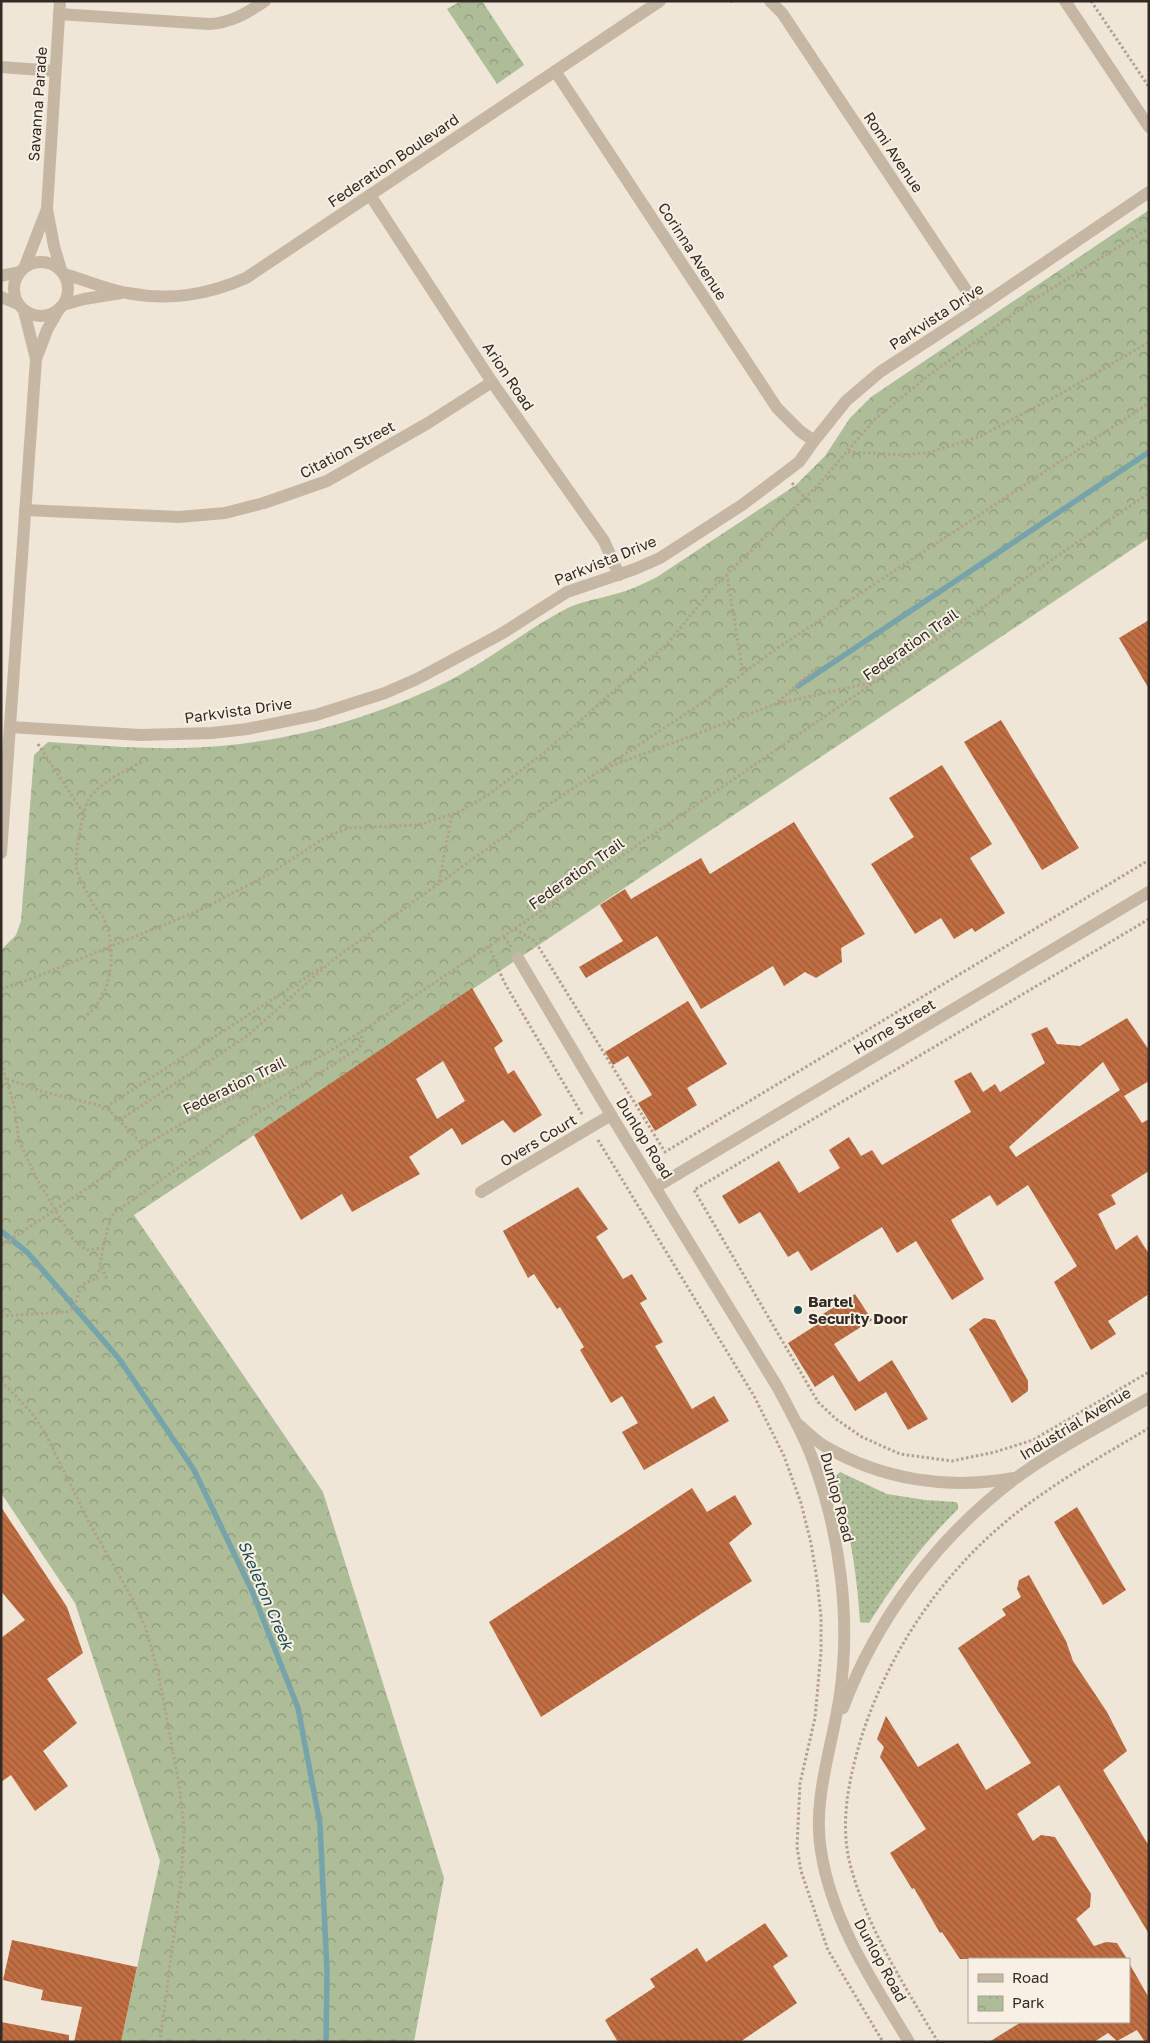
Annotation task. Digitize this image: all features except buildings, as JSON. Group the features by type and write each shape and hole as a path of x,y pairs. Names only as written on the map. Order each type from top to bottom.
{"street":[{"path":"59,8 214,24 240,18 265,1"},
{"name":"Federation Boulevard","path":"62,272 126,292 158,296 201,294 246,278 660,1"},
{"name":"Romi Avenue","path":"770,1 780,7 978,308"},
{"path":"1065,1 1149,127"},
{"name":"Savanna Parade","path":"59,8 47,209 54,246 62,272"},
{"path":"1,67 55,71"},
{"name":"Corinna Avenue","path":"555,71 777,408 800,431 814,441"},
{"name":"Parkvista Drive","path":"10,727 140,735 204,734 247,729 316,714 385,693 417,679 501,634 567,592 660,558 742,505 799,462 846,401 880,372 1149,192"},
{"name":"Arion Road","path":"370,195 492,382 604,541 619,574"},
{"name":"Savanna Parade","path":"22,269 47,209"},
{"path":"1,276 22,269 32,263 44,261 52,264 62,272 68,290 61,307 47,330 36,359 1,854"},
{"path":"22,269 15,279 13,288 21,307 36,359"},
{"name":"Federation Boulevard","path":"61,307 84,299 126,292"},
{"path":"1,297 31,314 42,316 53,313 61,307"},
{"name":"Citation Street","path":"25,510 179,517 225,513 264,503 328,481 428,423 492,382"},
{"name":"Horne Street","path":"656,1187 1149,892"},
{"name":"Dunlop Road","path":"518,958 611,1115 778,1388 797,1424 814,1463 839,1563 843,1591 844,1665 834,1734 824,1779 820,1811 820,1849 840,1920 852,1946 909,2042"},
{"name":"Overs Court","path":"481,1192 611,1115"},
{"name":"Industrial Avenue","path":"834,1734 860,1668 877,1635 909,1586 932,1558 981,1507 1018,1477 1149,1398"},
{"name":"Industrial Avenue","path":"797,1424 824,1446 858,1463 923,1482 988,1483 1018,1477"}],"path":[{"path":"1091,1 1149,87"},
{"path":"1,989 9,988 200,910 271,874 327,836 349,828 420,825 452,815 488,794 552,746 667,644 727,574 819,484 875,419 936,370 1027,304 1149,228"},
{"path":"847,452 914,454 931,452 981,436 1053,398 1149,342"},
{"path":"106,1107 333,960 542,809 717,693 773,651 1149,403"},
{"name":"Federation Trail","path":"1,1246 101,1179 144,1146 176,1126 216,1105 317,1058 360,1032 515,929 1149,493"},
{"path":"727,574 743,674"},
{"path":"773,705 819,666"},
{"path":"598,771 773,705 875,681"},
{"path":"33,738 85,814"},
{"path":"87,1015 106,987 111,959 111,946 104,918 89,896 76,864 78,838 88,800 107,782 143,761"},
{"path":"439,883 452,815"},
{"path":"515,929 535,941 665,1152 1149,860"},
{"path":"1149,919 694,1190 818,1402 836,1419 862,1437 900,1454 952,1460 995,1452 1032,1440 1149,1372"},
{"path":"489,946 504,982 590,1128 754,1396 784,1456 801,1503 817,1580 821,1617 821,1652 815,1718 800,1783 798,1847 801,1872 828,1950 883,2042"},
{"path":"120,1120 247,1036 333,960"},
{"path":"1,1316 73,1310 82,1285 94,1279 101,1267 103,1248 110,1220 114,1213 240,1125 359,1048 363,1041 360,1032"},
{"path":"1,1063 14,1105 19,1141 38,1181 73,1239 86,1250 103,1248"},
{"path":"7,1079 41,1091 106,1107 144,1146"},
{"path":"101,1267 107,1279"},
{"path":"1,1381 32,1413 44,1433 89,1522 142,1619 152,1647 179,1784 184,1828 181,1880 160,2042"},
{"path":"938,2042 880,1942 850,1863 845,1829 848,1793 856,1755 869,1716 902,1646 920,1617 947,1580 973,1551 1038,1496 1149,1428"}],"green space":[{"path":"461,1 482,1 524,65 497,84 447,9"},
{"path":"1149,210 1149,538 134,1215 323,1492 444,1878 414,2042 121,2042 160,1861 75,1603 1,1493 1,950 16,935 21,921 34,755 48,742 184,748 254,742 289,736 324,728 392,706 456,677 548,619 569,608 583,602 639,586 657,577 796,485 825,456 850,418 871,397"},
{"path":"840,1472 887,1494 925,1500 956,1502 958,1504 958,1509 910,1563 869,1623 860,1622 852,1549 834,1477"}],"waterway":[{"path":"798,686 1149,452"},
{"name":"Skeleton Creek","path":"1,1231 28,1253 120,1360 194,1470 252,1591 298,1708 320,1824 327,1971 326,2042"}],"place":[{"name":"Bartel Security Door","path":"798,1310"}]}
